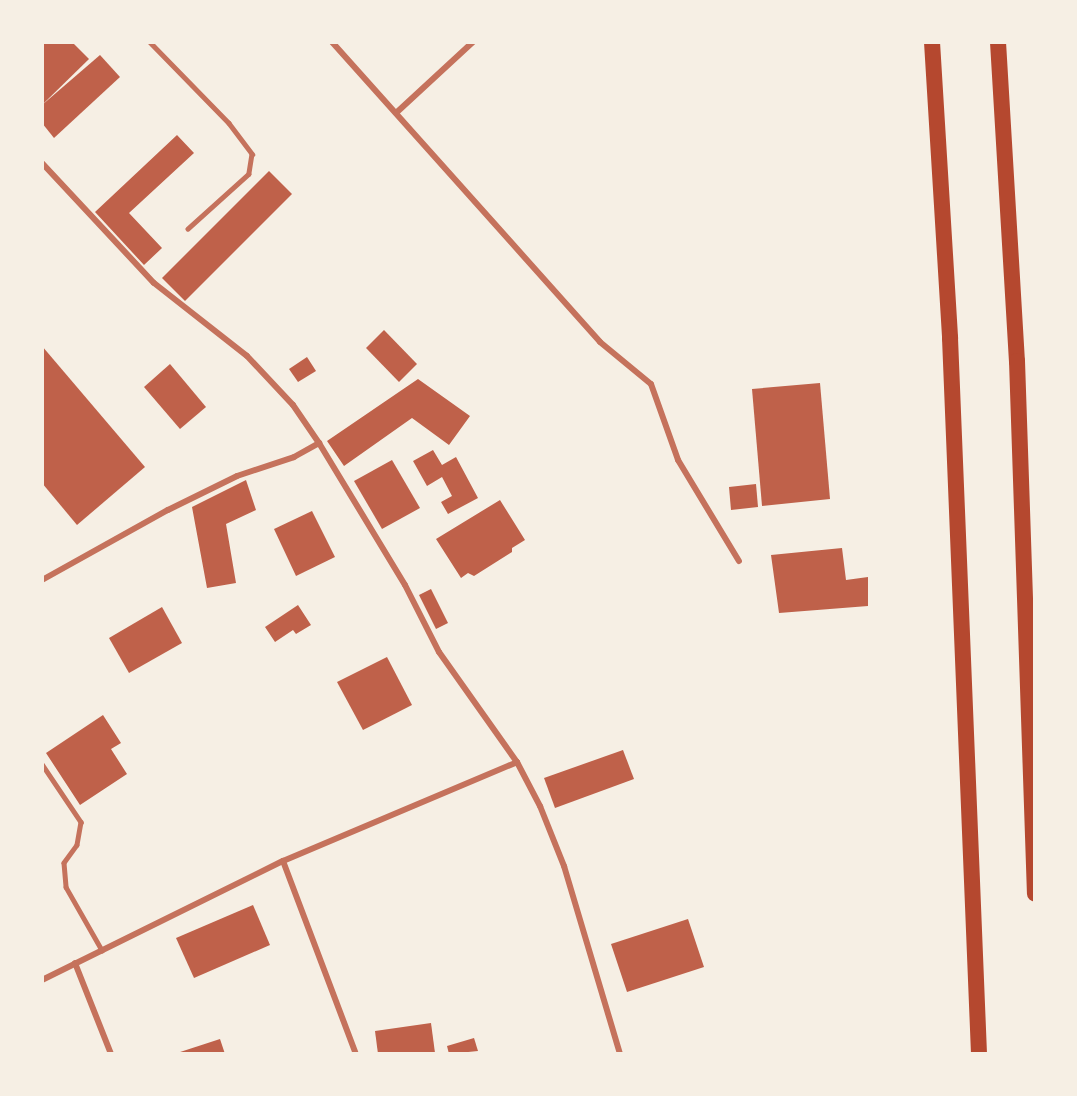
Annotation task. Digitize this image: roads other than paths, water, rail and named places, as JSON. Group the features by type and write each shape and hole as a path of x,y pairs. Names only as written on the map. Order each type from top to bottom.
{"highway":[{"path":"932,42 950,338 979,1054"},
{"path":"998,42 1017,361 1035,894"}],"street":[{"path":"332,42 600,342 651,384 678,460 739,561"},
{"path":"396,113 473,42"},
{"path":"42,163 154,283 247,356 293,405 319,443 405,585 439,652 517,762 540,806 564,866 620,1054"},
{"path":"42,580 227,480 294,457 319,443"},
{"path":"42,980 283,861 517,762"},
{"path":"283,861 356,1054"},
{"path":"75,963 111,1054"}],"lane":[{"path":"150,42 229,123 252,154 249,174 188,229"},
{"path":"42,765 81,822 77,845 64,863 66,887 102,950"}]}
